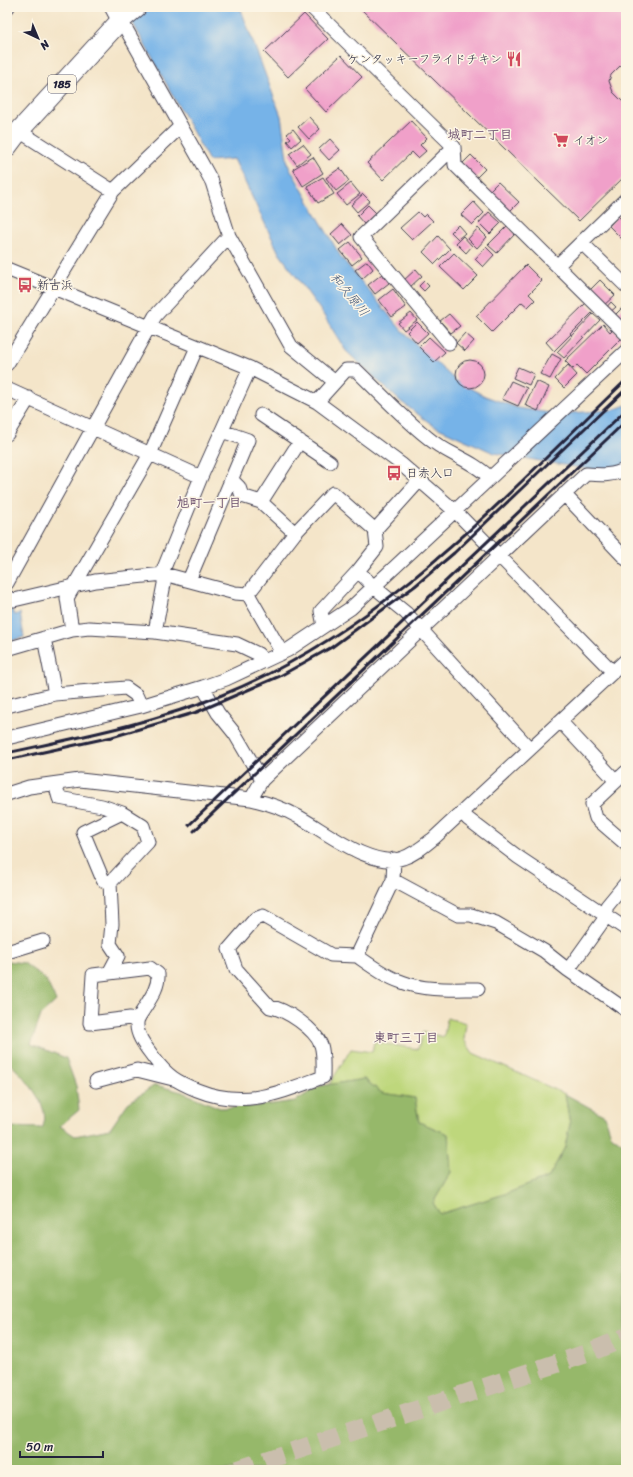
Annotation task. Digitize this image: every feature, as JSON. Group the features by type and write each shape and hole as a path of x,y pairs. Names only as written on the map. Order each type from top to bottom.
{"highway":[{"name":"185","path":"7,147 19,131 122,14"}],"street":[{"path":"311,7 454,147 455,164 626,334"},
{"path":"122,14 127,31 212,182 228,236 291,346 335,382"},
{"path":"7,364 113,191 181,126"},
{"path":"19,131 113,191"},
{"path":"448,343 361,237 454,147"},
{"path":"557,266 623,208"},
{"path":"7,583 12,562 93,428 155,316 228,236"},
{"path":"582,243 626,286"},
{"path":"7,269 250,368 317,402 401,464 456,512 613,672"},
{"path":"72,630 67,598 150,454 197,347"},
{"path":"7,738 141,706 203,687 226,679 282,653 351,608 456,512 490,478 626,351"},
{"path":"155,632 164,584 164,568 201,477 250,368"},
{"path":"317,402 346,370 356,370 427,438 452,455 482,469 490,478"},
{"path":"7,389 201,477"},
{"path":"7,434 29,398"},
{"path":"261,415 330,462"},
{"path":"189,580 248,440 222,431"},
{"path":"262,502 300,441"},
{"path":"251,799 262,780 586,474 603,475 618,473 626,468"},
{"path":"231,480 239,487 242,496 262,502 296,533"},
{"path":"375,530 420,480"},
{"path":"248,594 296,533 333,493 375,530 376,547 358,571 321,610 324,626"},
{"path":"564,494 626,559"},
{"path":"358,571 422,629 530,749"},
{"path":"7,597 14,600 95,581 164,574 235,593 248,594"},
{"path":"248,594 282,653"},
{"path":"7,650 72,630 89,628 155,632 237,644 258,654 264,662"},
{"path":"44,638 55,694"},
{"path":"7,794 29,788 80,780 251,799 271,804 297,816 355,850 386,860 402,859 418,851 434,838 626,660"},
{"path":"203,687 218,713 235,734 262,780"},
{"path":"7,706 55,694 126,688 136,695 141,706"},
{"path":"560,721 616,781"},
{"path":"626,772 592,804 596,818 626,844"},
{"path":"55,784 59,798 102,806 122,813 143,826 148,842 110,883 112,924 110,944 118,956 109,973"},
{"path":"462,812 468,819 518,857 626,928"},
{"path":"110,883 103,880 83,832 122,813"},
{"path":"357,956 393,880 394,859"},
{"path":"393,880 458,915 471,915 496,923 544,951 568,970 626,1010"},
{"path":"568,970 603,921 606,906 626,883"},
{"path":"96,1081 137,1070 173,1079 213,1097 240,1100 273,1096 323,1077 321,1046 310,1029 279,1008 270,1007 236,969 229,949 254,919 263,916 330,955 357,956 400,982 410,985 440,989 478,989"},
{"path":"7,952 43,942"},
{"path":"137,1022 130,1018 90,1023 93,975 150,968 158,974 158,983 137,1022 139,1035 161,1067 173,1079"}],"green space":[{"path":"7,961 24,963 46,980 56,1001 41,1015 31,1044 66,1058 76,1086 79,1110 60,1126 75,1136 110,1129 128,1103 155,1085 182,1092 220,1108 259,1106 295,1101 320,1086 364,1079 382,1093 415,1098 419,1122 448,1134 451,1172 433,1203 440,1214 508,1193 549,1177 565,1147 570,1124 565,1094 605,1116 611,1135 626,1146 626,1470 7,1470 7,1127 42,1128 45,1120 44,1111 35,1092 7,1061"},
{"path":"447,1018 466,1023 464,1040 473,1053 565,1094 570,1124 565,1147 549,1177 508,1193 440,1214 433,1203 451,1172 448,1134 419,1122 415,1098 382,1093 364,1079 329,1085 351,1049 372,1052 374,1042 418,1049 423,1032 444,1037"}],"water":[{"name":"和久原川","path":"124,7 240,7 281,116 288,165 341,257 403,332 456,381 485,396 518,408 556,414 613,410 626,405 626,463 621,467 593,470 494,453 434,426 400,401 346,351 321,311 279,253 234,159 209,161"},
{"path":"11,607 14,615 20,613 24,637 7,642 7,609"}],"building":[{"name":"イオン","path":"362,7 626,7 626,60 611,75 609,81 613,92 626,105 626,175 579,221 361,9"},
{"path":"304,14 328,39 288,77 264,52"},
{"path":"341,55 362,77 326,112 305,89"},
{"path":"309,117 320,129 309,139 298,127"},
{"path":"411,121 427,138 420,145 426,151 418,158 412,152 383,180 367,163"},
{"path":"293,129 301,139 292,147 287,141 291,138 287,134"},
{"path":"330,139 340,150 329,160 319,149"},
{"path":"303,144 311,154 297,165 289,154"},
{"path":"471,155 485,169 474,180 460,166"},
{"path":"313,157 323,173 303,186 293,169"},
{"path":"340,168 349,181 336,191 326,178"},
{"path":"323,177 334,194 318,203 307,186"},
{"path":"498,182 519,202 508,213 487,193"},
{"path":"351,183 360,194 346,205 337,194"},
{"path":"363,194 370,201 357,212 351,205"},
{"path":"474,202 484,213 472,225 461,215"},
{"path":"368,205 376,213 364,224 357,216"},
{"path":"418,212 423,217 426,214 433,221 412,240 400,228"},
{"path":"489,212 501,223 490,234 479,223"},
{"path":"618,216 626,224 626,243 609,226"},
{"path":"342,224 352,235 340,245 331,234"},
{"path":"458,225 465,233 458,239 451,232"},
{"path":"507,226 515,234 497,253 488,245"},
{"path":"478,228 487,237 477,248 468,239"},
{"path":"438,236 450,249 435,264 423,252"},
{"path":"463,236 472,246 466,253 456,243"},
{"path":"350,242 362,257 352,265 340,250"},
{"path":"486,247 494,255 483,267 475,259"},
{"path":"454,253 478,276 464,290 440,267"},
{"path":"367,261 373,269 362,279 355,270"},
{"path":"526,265 542,281 529,294 535,300 528,307 522,302 492,332 476,316"},
{"path":"416,269 422,276 409,288 403,281"},
{"path":"382,274 389,283 375,294 368,285"},
{"path":"600,280 615,295 602,307 588,292"},
{"path":"424,281 429,286 424,291 419,286"},
{"path":"393,289 406,307 392,317 379,300"},
{"path":"611,302 616,307 609,313 605,309"},
{"path":"586,303 594,311 554,351 546,342"},
{"path":"626,304 626,330 613,317"},
{"path":"411,313 417,320 404,330 398,323"},
{"path":"449,314 460,326 451,333 440,321"},
{"path":"593,314 600,320 564,358 557,352"},
{"path":"417,322 428,333 417,343 407,332"},
{"path":"603,324 610,332 613,329 622,338 586,374 577,365 573,369 565,361"},
{"path":"465,333 474,341 465,351 456,343"},
{"path":"429,337 445,352 434,362 419,347"},
{"path":"552,354 561,359 550,379 540,374"},
{"path":"470,360 480,364 484,374 480,384 470,388 460,384 456,374 460,364"},
{"path":"568,365 577,375 564,388 555,379"},
{"path":"518,367 534,374 529,385 513,378"},
{"path":"511,381 527,388 518,406 502,399"},
{"path":"536,381 549,387 538,411 525,405"}],"tunnel":[{"path":"237,1470 588,1353 626,1337"}],"railway":[{"path":"7,753 116,728 170,714 196,705 222,695 281,668 336,635 389,598 439,557 534,470 626,380"},
{"path":"7,760 112,737 197,712 280,676 332,647 415,586 454,553 626,389"},
{"path":"189,825 626,410"},
{"path":"194,831 626,421"}],"place":[{"name":"ケンタッキーフライドチキン","path":"514,59"},
{"name":"イオン","path":"561,140"},
{"name":"新古浜","path":"25,285"},
{"name":"日赤入口","path":"394,473"}],"district":[{"name":"城町二丁目","path":"480,134"},
{"name":"旭町一丁目","path":"209,502"},
{"name":"東町三丁目","path":"406,1037"}]}
